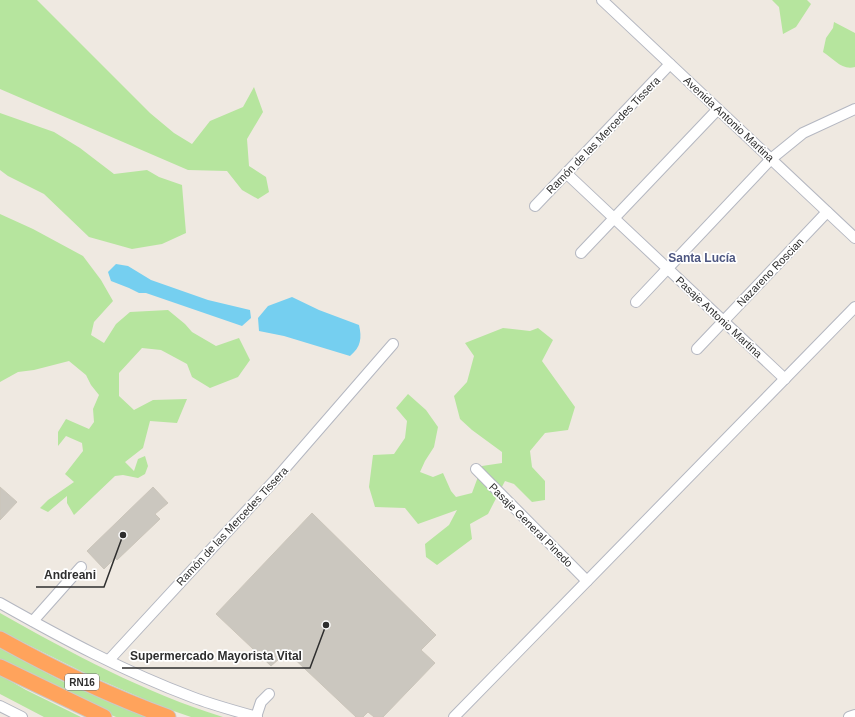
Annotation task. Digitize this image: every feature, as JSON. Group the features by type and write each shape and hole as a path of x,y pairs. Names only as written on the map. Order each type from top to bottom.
{"highway":[{"name":"RN16","path":"0,639 41,662 90,685 168,717"},
{"name":"RN16","path":"0,667 104,717"}],"street":[{"name":"Avenida Antonio Martina","path":"603,0 855,238"},
{"name":"Ramón de las Mercedes Tissera","path":"535,206 670,64"},
{"path":"581,253 718,109"},
{"path":"636,302 771,159 803,133 855,109"},
{"name":"Pasaje Antonio Martina","path":"566,173 785,379"},
{"name":"Nazareno Roscian","path":"696,349 827,212"},
{"path":"454,717 855,307"},
{"name":"Ramón de las Mercedes Tissera","path":"109,660 274,481 394,344"},
{"name":"Pasaje General Pinedo","path":"476,469 587,581"},
{"path":"33,621 81,567"},
{"path":"0,603 137,674 193,697 256,717 261,702 268,694"},
{"path":"0,706 22,717"},
{"path":"850,717 855,716"}],"green space":[{"path":"0,0 37,0 150,113 174,133 192,144 210,121 243,107 254,87 263,112 247,139 249,166 266,177 269,192 258,199 242,190 227,171 188,170 0,89"},
{"path":"772,0 807,0 811,4 796,27 783,34 779,7"},
{"path":"834,22 855,33 855,67 850,68 842,66 823,52 826,38 833,28"},
{"path":"0,113 54,132 80,148 114,174 147,170 159,177 182,185 186,233 162,244 132,249 89,237 44,194 8,176 0,170"},
{"path":"0,214 33,229 83,256 101,280 113,301 94,322 91,335 104,343 116,324 130,312 168,310 192,332 216,346 239,338 250,360 238,377 210,388 192,377 187,364 161,350 142,348 119,373 119,396 134,410 153,400 187,399 177,423 150,421 143,448 125,462 134,471 138,459 145,456 148,466 145,474 138,478 123,475 115,476 74,515 67,503 67,496 48,512 40,508 48,500 74,482 65,474 83,451 82,443 66,436 58,446 58,432 66,419 89,429 94,422 93,409 99,395 91,385 86,375 69,361 34,370 18,372 0,382"},
{"path":"503,328 530,331 538,328 553,340 542,361 575,407 568,430 545,433 530,451 532,467 545,481 545,500 532,502 514,484 505,481 488,514 470,524 472,539 437,565 426,557 425,544 449,525 457,510 418,524 405,508 375,507 369,487 373,455 394,454 405,438 407,421 396,408 408,394 426,410 438,427 434,447 420,472 433,477 443,473 451,491 456,497 472,493 482,466 502,463 502,452 472,430 460,419 454,396 467,382 474,356 465,343"},
{"path":"0,613 109,671 165,696 223,717 191,717 162,707 91,676 0,631"},
{"path":"0,648 62,681 148,717 116,717 104,712 0,662"},
{"path":"0,675 26,690 81,717 44,717 0,694"}],"water":[{"path":"116,264 128,266 151,280 208,300 250,310 251,318 242,326 146,293 139,293 111,281 108,272"},
{"path":"292,297 319,310 359,325 360,342 354,353 350,356 284,336 259,331 258,318 268,306"}],"building":[{"path":"0,487 17,502 0,520"},
{"path":"153,487 168,503 155,514 160,519 117,560 115,558 104,569 87,551"},
{"path":"312,513 436,635 421,650 435,663 383,717 374,717 368,712 363,717 356,717 287,652 271,666 216,614"}],"place":[{"name":"Andreani","path":"123,535"},
{"name":"Supermercado Mayorista Vital","path":"326,625"}],"district":[{"name":"Santa Lucía","path":"702,258"}]}
